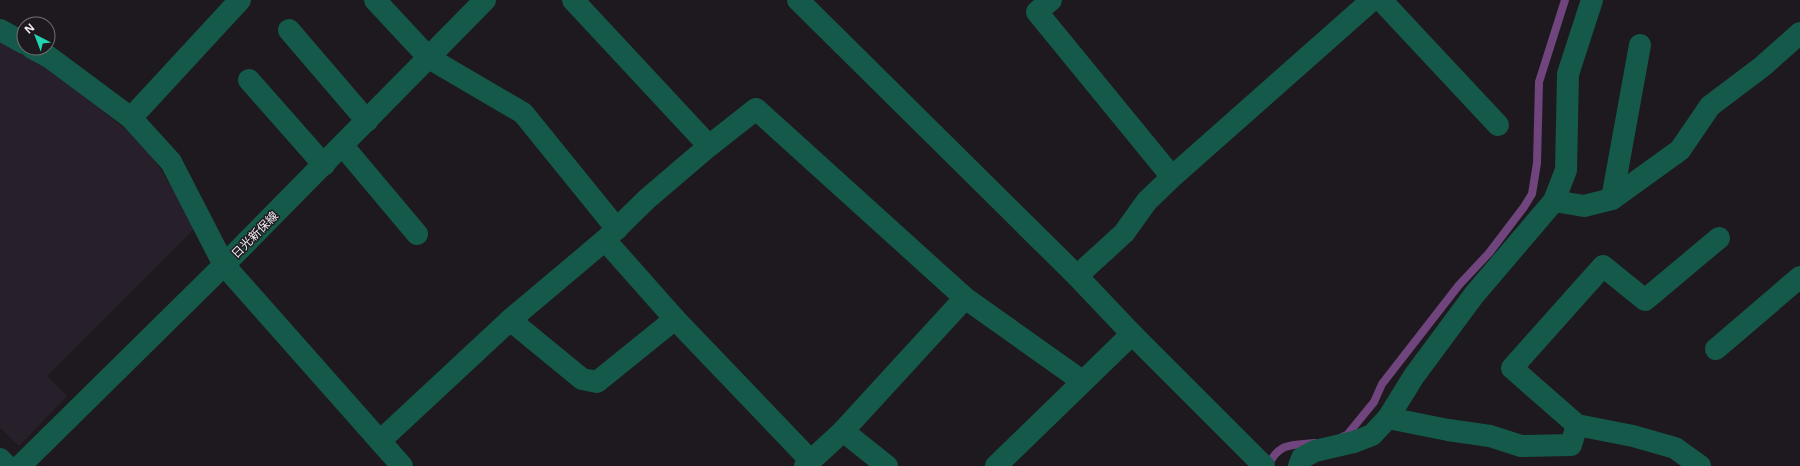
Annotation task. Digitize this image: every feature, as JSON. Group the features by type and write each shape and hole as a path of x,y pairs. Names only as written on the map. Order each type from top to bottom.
{"street":[{"path":"131,118 240,0"},
{"path":"375,0 429,58 523,113 611,235 675,319 808,464 843,431 965,298"},
{"name":"日光新保線","path":"20,466 343,146 486,0"},
{"path":"574,0 709,146"},
{"path":"798,0 1078,276 1132,334 1264,466"},
{"path":"1051,0 1037,12 1172,177"},
{"path":"1078,276 1124,233 1147,201 1172,177 1372,0"},
{"path":"1381,0 1498,125"},
{"path":"1299,466 1302,458 1315,451 1354,442 1372,435 1388,418 1414,376 1474,295 1554,201 1566,170 1568,74 1592,0"},
{"path":"0,30 16,39"},
{"path":"289,30 367,121"},
{"path":"1554,201 1584,206 1612,199 1680,150 1710,106 1763,66 1800,33"},
{"path":"1612,199 1640,45"},
{"path":"47,56 131,118 171,162 224,265 402,466"},
{"path":"249,80 324,165"},
{"path":"380,441 510,320 611,235 709,146 756,109 965,298 1082,382"},
{"path":"343,146 417,234"},
{"path":"1700,466 1675,448 1633,436 1577,425 1512,368 1603,266 1645,300 1718,238"},
{"path":"1716,349 1800,277"},
{"path":"510,320 582,379 597,382 675,319"},
{"path":"996,466 1132,334"},
{"path":"1388,418 1448,430 1490,436 1521,446 1571,445 1577,425"},
{"path":"843,431 887,466"},
{"path":"0,459 7,466"}],"shaded area":[{"path":"0,41 16,49 16,56 29,56 48,66 146,146 196,227 47,376 67,396 19,446 0,428"}],"waterway":[{"path":"1342,437 1347,435 1374,402 1382,384 1459,285 1489,253 1532,194 1537,163 1539,82 1565,0"},
{"path":"1268,466 1272,458 1287,446 1315,443"}]}
